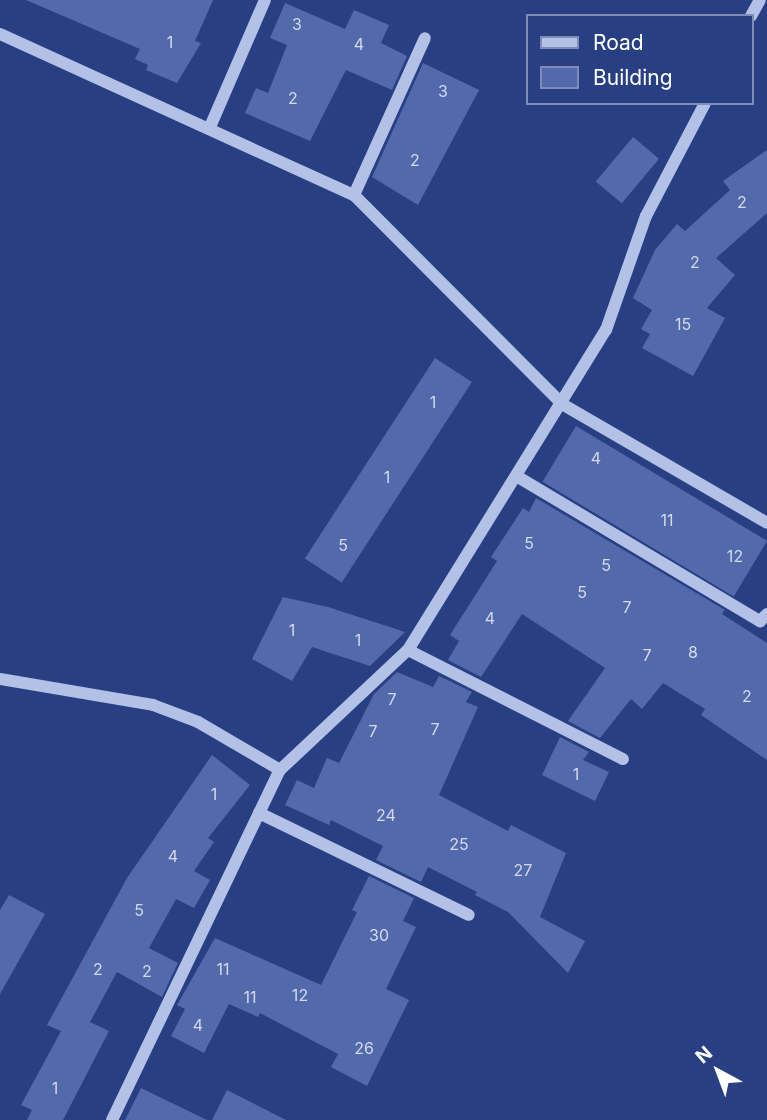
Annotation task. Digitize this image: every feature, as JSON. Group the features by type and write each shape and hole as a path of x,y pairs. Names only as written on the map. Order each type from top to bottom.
{"street":[{"path":"210,127 265,0"},
{"path":"0,34 210,127 354,195 562,404 767,523"},
{"path":"354,195 425,38"},
{"path":"112,1120 280,770 408,650 518,477 606,330 646,216 704,105"},
{"path":"518,477 760,621 767,614"},
{"path":"408,650 623,759"},
{"path":"0,679 153,705 198,722 280,770"},
{"path":"259,813 470,915"}],"building":[{"path":"26,0 213,0 195,41 201,43 177,83 146,70 148,65 135,59 140,49"},
{"path":"285,3 345,29 354,10 389,25 381,43 407,56 392,90 346,70 310,141 245,113 256,88 268,93 287,45 270,38"},
{"path":"423,63 479,90 418,205 372,177"},
{"path":"633,137 659,159 622,203 596,181"},
{"path":"767,150 767,213 716,258 735,275 707,308 725,318 693,376 642,348 650,334 641,329 652,310 633,298 655,250 677,224 685,231 730,190 723,181"},
{"path":"435,358 472,382 342,582 305,558"},
{"path":"576,426 767,541 734,597 543,482"},
{"path":"536,498 725,610 722,614 767,643 767,760 701,715 705,709 663,683 642,709 631,699 600,738 568,721 605,668 522,614 481,677 448,660 459,641 450,635 497,561 491,557 523,508 529,512"},
{"path":"283,597 328,607 405,632 370,666 312,647 292,681 252,659"},
{"path":"397,672 433,687 439,676 472,692 466,702 478,707 439,795 508,831 511,825 566,853 540,917 585,941 568,973 508,912 475,895 477,892 428,867 421,882 376,860 383,846 331,820 329,825 285,805 297,780 314,788 327,758 339,763 374,694"},
{"path":"560,737 589,752 583,760 609,772 595,801 542,775"},
{"path":"212,755 250,785 208,838 214,842 194,871 210,880 194,908 176,899 149,948 178,963 162,997 117,972 90,1022 109,1031 63,1120 27,1120 32,1110 21,1105 61,1031 47,1025 127,878"},
{"path":"369,876 414,898 403,921 416,927 386,989 409,1000 367,1086 331,1067 338,1054 260,1013 258,1017 229,1004 204,1053 171,1036 185,1009 177,1005 215,938 321,985 357,912 352,910"},
{"path":"9,895 45,914 0,994 0,910"},
{"path":"141,1088 207,1120 125,1120"},
{"path":"227,1090 286,1120 212,1120"}]}
